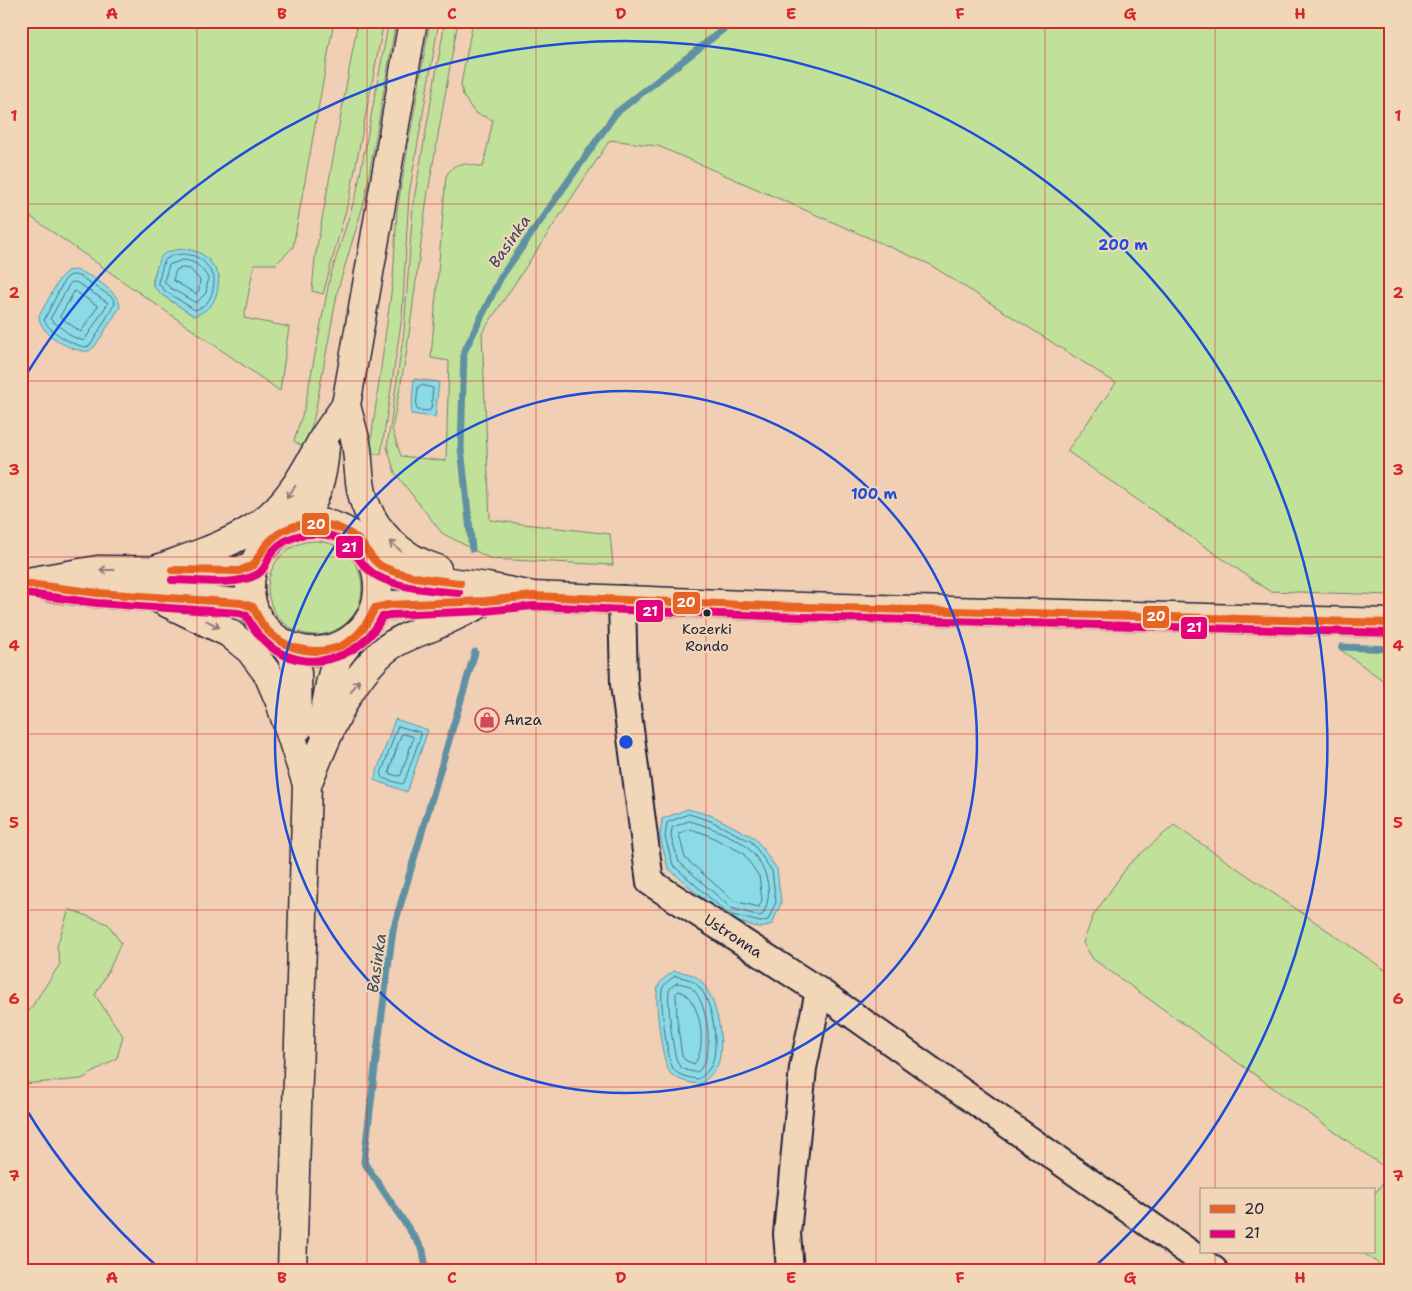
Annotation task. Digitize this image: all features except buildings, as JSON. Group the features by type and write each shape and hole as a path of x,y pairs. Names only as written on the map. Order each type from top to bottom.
{"main road":[{"path":"413,21 346,406 356,444 362,494 378,528 391,543 409,558 487,594"},
{"path":"154,583 262,523 282,503 307,469 326,435 346,406"},
{"path":"297,525 306,515 320,484 323,474 326,435"},
{"path":"356,444 346,480 345,522 373,561 384,568 487,594"},
{"path":"351,640 335,648 318,651 300,650 284,643 270,634 260,622 253,607 250,586 254,565 264,548 279,534 297,525 313,523 329,525 344,530 357,539"},
{"path":"308,767 325,710 337,658 351,640 366,626 375,608 379,585 373,561"},
{"path":"154,583 239,571 254,565"},
{"path":"21,583 98,570 253,607"},
{"path":"154,583 229,633 250,650 268,674 308,767"},
{"path":"308,767 342,704 367,668 386,649 407,636 433,626 487,594"},
{"path":"375,608 487,594 767,606 1391,623"},
{"path":"284,643 293,658 296,673 308,767 292,1270"}],"street":[{"name":"Ustronna","path":"622,599 624,684 650,882 819,991 1214,1270"},
{"path":"790,1270 787,1234 804,1068 819,991"}],"green space":[{"path":"21,21 334,21 293,247 276,264 254,264 244,318 289,327 280,391 21,210","holes":["182,249 205,256 219,275 216,295 211,305 194,316 162,295 153,286 158,263"]},
{"path":"358,21 384,21 350,195 323,294 312,291 315,258"},
{"path":"389,21 396,21 365,199 338,289 315,413 306,449 294,441 305,406 330,277 357,191"},
{"path":"430,21 439,21 409,194 402,317 381,454 373,454 371,441 393,279 397,210"},
{"path":"445,21 458,21 427,198 406,356 392,429 401,456 446,461 449,361 431,358 446,176 454,167 462,164 483,167 493,120 475,113 463,96 461,84 473,21 1391,21 1391,153 1389,157 1391,158 1391,595 1269,591 1067,451 1116,383 929,264 658,146 610,140 482,333 490,520 610,534 613,565 491,559 442,533 395,473 387,447 404,331 413,205"},
{"path":"315,541 333,544 348,555 359,570 362,588 359,606 348,621 333,632 315,635 297,632 282,621 271,606 268,588 271,570 282,555 297,544"},
{"path":"1338,648 1391,649 1391,686"},
{"path":"1174,825 1391,974 1391,1172 1093,959 1083,943 1093,916 1129,864"},
{"path":"69,909 108,924 121,943 95,995 123,1036 117,1058 82,1079 21,1084 21,1023 60,964 57,946"},
{"path":"1391,1172 1391,1270 1387,1270 1365,1254 1374,1254 1374,1195"}],"water":[{"path":"182,249 196,251 205,256 219,275 218,289 211,305 194,316 162,295 153,286 153,280 162,256 167,252"},
{"path":"75,270 95,279 109,289 119,301 120,307 95,346 89,351 66,346 51,336 40,323 39,316 60,278 67,271"},
{"path":"414,379 439,382 435,417 411,414"},
{"path":"395,719 428,730 407,792 374,780"},
{"path":"688,809 713,816 755,838 777,869 781,903 772,924 761,928 725,918 668,868 660,837 662,819"},
{"path":"674,971 693,975 701,981 708,991 717,1016 721,1043 718,1064 710,1076 700,1084 685,1081 671,1074 665,1059 660,1032 657,994 661,982"}],"waterway":[{"name":"Basinka","path":"472,549 461,448 464,352 501,277 616,113 734,21"},
{"path":"1342,647 1391,649"},
{"name":"Basinka","path":"426,1270 423,1250 364,1162 393,930 475,652"}],"transit line":[{"name":"20","path":"172,570 239,571 254,565 261,552 280,533 301,525 324,524 336,527 356,538 376,562 385,568 431,580 460,583"},
{"name":"21","path":"172,580 228,582 249,578 258,574 264,568 270,555 279,545 290,538 317,534 330,536 347,544 369,570 386,580 417,588 459,593"},
{"name":"20","path":"21,583 98,593 241,603 253,607 263,625 276,638 287,645 312,651 324,650 348,642 363,628 375,608 388,605 486,601 533,596 767,606 1391,623"},
{"name":"21","path":"21,593 97,603 239,613 246,615 258,634 275,650 290,657 305,660 321,660 336,657 350,651 374,631 382,617 389,615 486,611 533,606 767,616 1391,633"}],"place":[{"name":"Kozerki Rondo","path":"707,613"},
{"name":"Anza","path":"487,720"}]}
